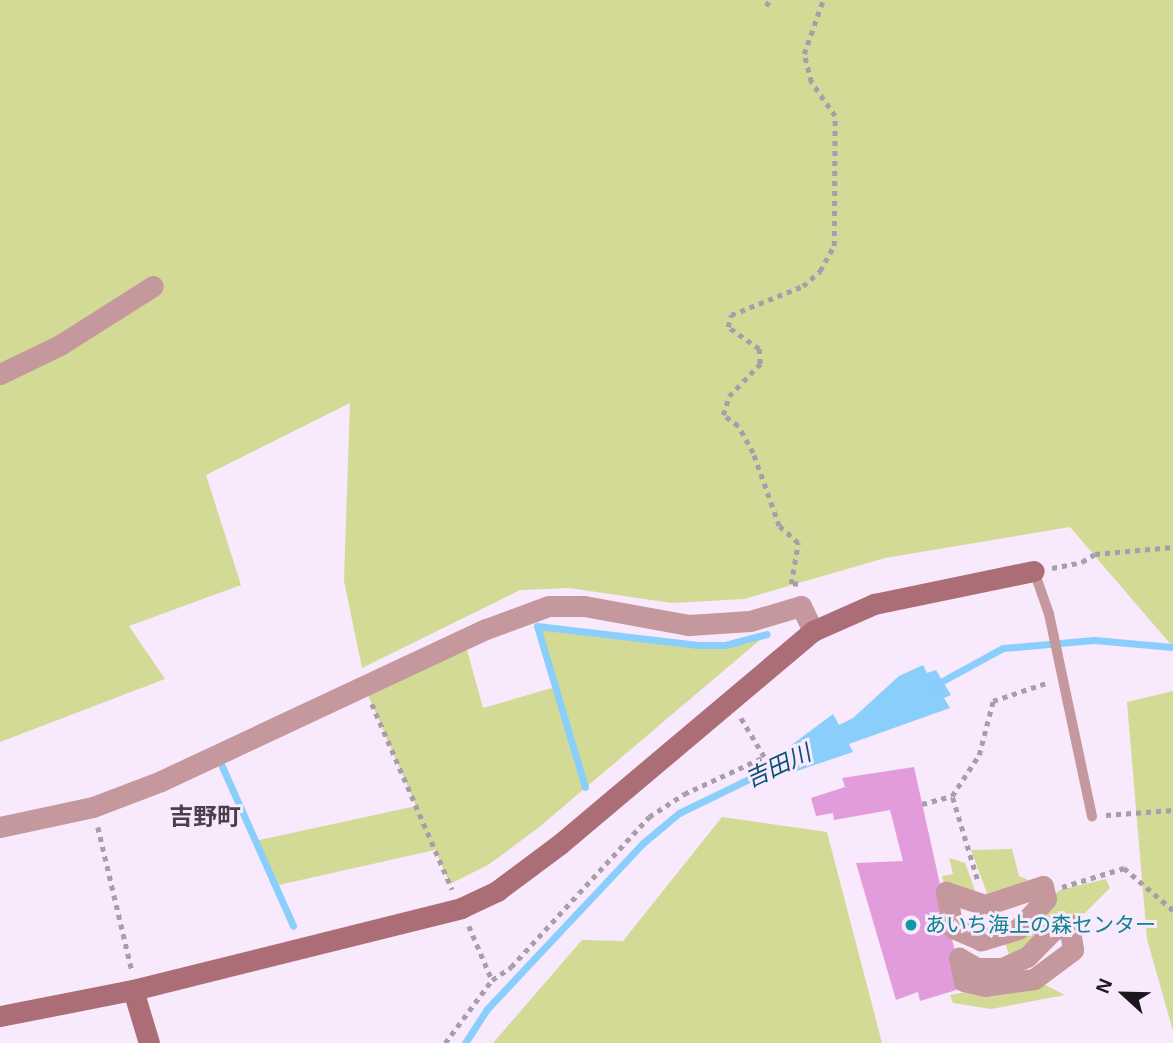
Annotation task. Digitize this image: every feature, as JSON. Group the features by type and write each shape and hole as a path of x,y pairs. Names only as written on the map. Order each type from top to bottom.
{"street":[{"path":"0,374 60,345 153,286"},
{"path":"0,1016 133,990 461,908 497,891 560,844 813,631 874,604 1034,572"},
{"path":"0,827 93,807 365,688 486,629 549,606 584,606 689,625 750,621 801,606 813,631"},
{"path":"1069,924 1073,950 1055,967 1013,985 985,986 964,981 959,958 976,968 1002,968 1027,957 1052,931 1069,924"},
{"path":"133,990 149,1043"}],"lane":[{"path":"1034,572 1049,614 1091,816"}],"path":[{"path":"766,6 770,0"},
{"path":"801,606 804,585 791,584 798,543 779,526 753,453 738,426 723,415 729,396 760,364 759,349 728,327 731,315 803,286 820,271 834,246 835,116 811,82 804,54 823,0"},
{"path":"1034,572 1082,562 1096,554 1173,547"},
{"path":"922,804 952,796 979,755 993,701 1063,682"},
{"path":"365,688 492,979"},
{"path":"445,1043 492,979 511,967 649,817 684,794 764,757 753,733 728,702"},
{"path":"952,796 967,851"},
{"path":"93,807 132,968 133,990"},
{"path":"1091,816 1173,810"},
{"path":"1045,893 1124,868 1173,910"}],"green space":[{"path":"0,0 1173,0 1173,647 1070,527 885,558 744,599 672,603 569,588 520,590 362,668 344,581 350,403 206,475 241,585 129,626 165,679 0,742"},
{"path":"553,625 698,645 725,645 767,634 538,828 488,865 450,884 435,850 274,886 255,841 416,806 365,688 464,639 483,708 555,687 537,626"},
{"path":"1173,691 1173,1031 1147,939 1127,702"},
{"path":"722,817 827,832 882,1043 493,1043 582,940 623,941"},
{"path":"1012,849 1019,876 1043,886 991,904 971,850"},
{"path":"949,858 965,863 980,904 946,892 942,876 953,874"},
{"path":"1106,879 1110,888 1076,922 1012,963 1002,934 1060,890"},
{"path":"1034,979 1065,995 991,1009 953,1003 950,995"}],"water":[{"path":"923,665 927,673 936,670 951,695 944,698 950,708 849,744 853,752 785,775 774,758 833,714 839,725 853,718 899,676"}],"building":[{"name":"あいち海上の森センター","path":"914,767 963,988 920,1001 918,992 896,1000 856,863 903,861 890,810 834,820 833,813 816,816 811,798 845,787 842,778"}],"waterway":[{"path":"585,787 537,626 698,645 725,645 767,634"},
{"name":"吉田川","path":"935,685 1003,648 1094,640 1173,647"},
{"name":"吉田川","path":"465,1043 487,1009 643,843 679,813 784,762"},
{"path":"221,764 293,926"}],"place":[{"name":"あいち海上の森センター","path":"911,925"}],"district":[{"name":"吉野町","path":"205,817"}]}
